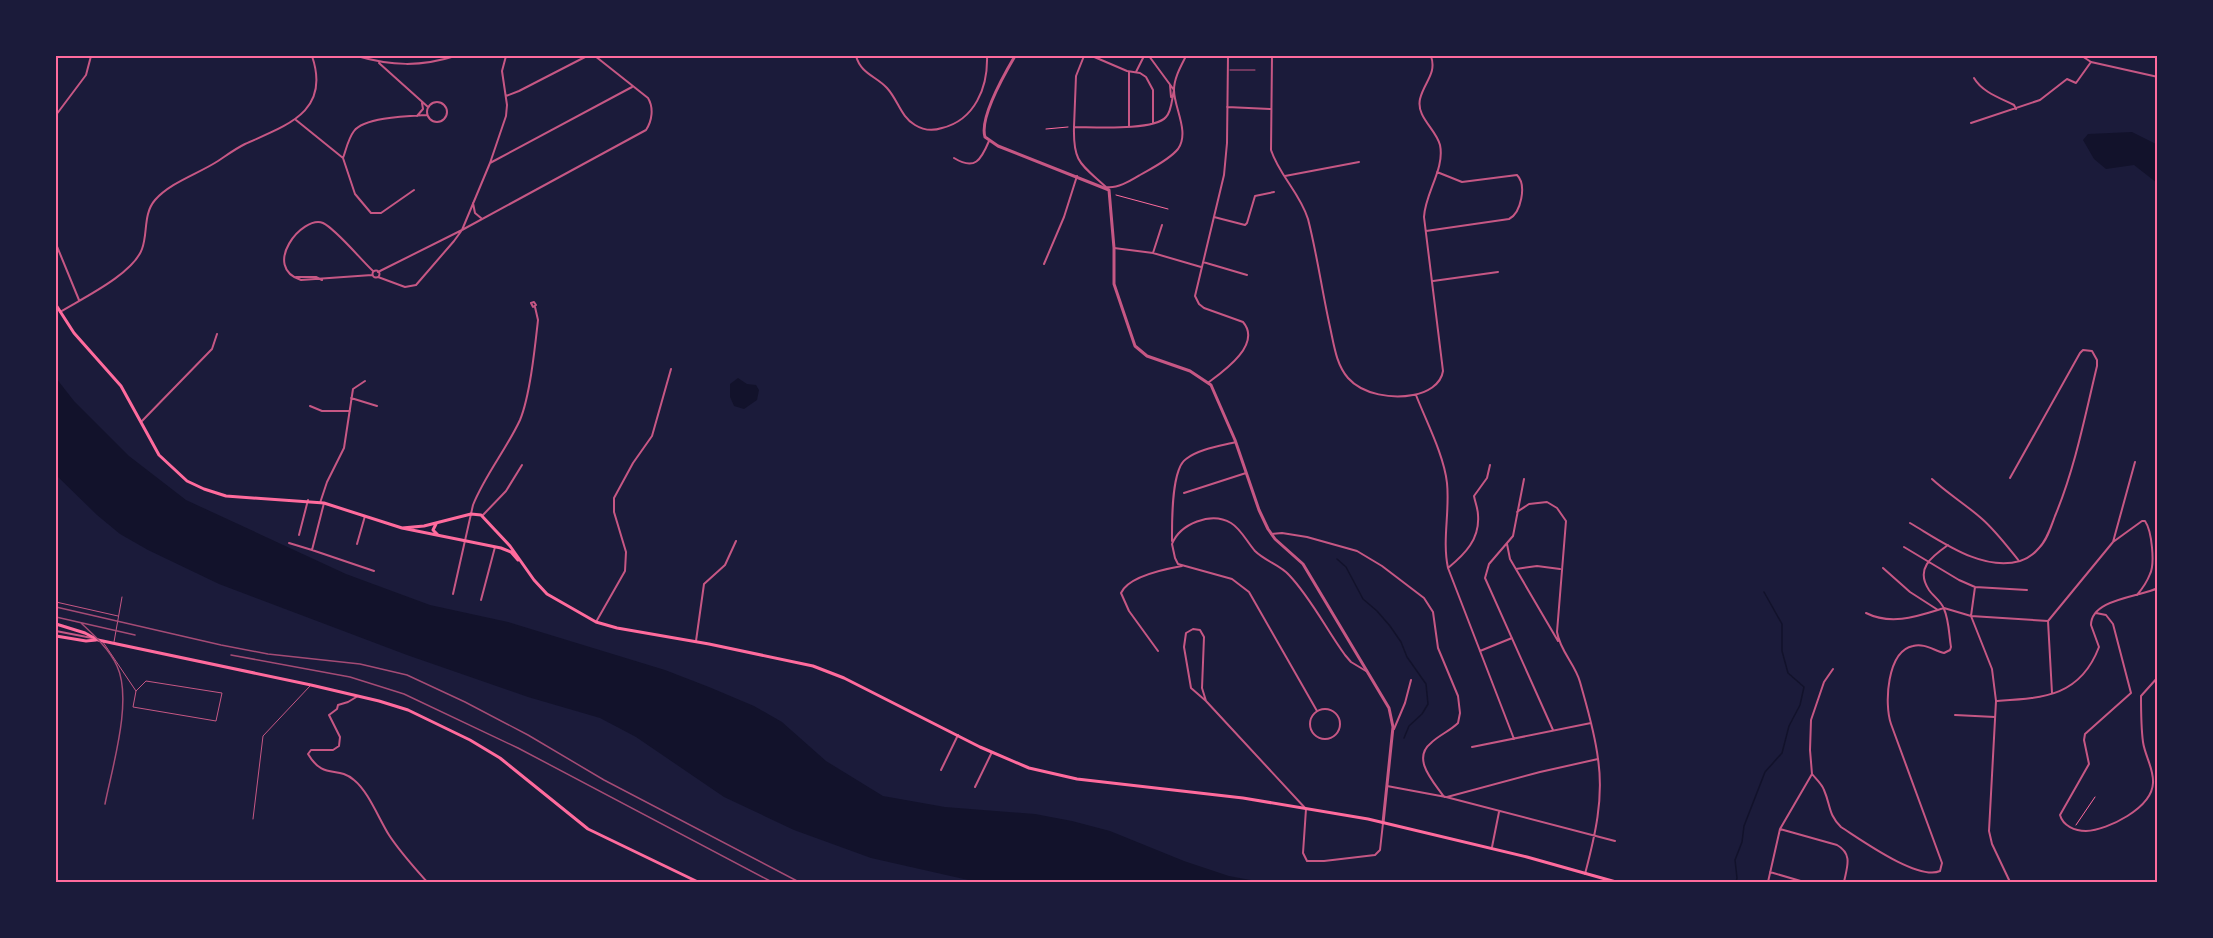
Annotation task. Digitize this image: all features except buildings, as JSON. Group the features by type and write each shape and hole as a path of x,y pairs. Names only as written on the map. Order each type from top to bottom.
{"main road":[{"path":"56,305 74,333 121,386 162,459 181,477 195,485 239,498 308,500 402,528 466,540 511,552 547,594 596,622 795,662 827,671 1029,768 1061,776 1244,798 1306,808 1383,823 1616,882"},
{"path":"402,528 424,526 471,514 482,516 510,546 524,566"},
{"path":"438,523 433,528 438,535"},
{"path":"56,624 100,640 311,685 408,710 470,740 500,758 588,829 698,882"},
{"path":"56,636 86,641 100,640"}],"street":[{"path":"56,115 86,75 91,56"},
{"path":"60,312 127,270 134,263 142,248 148,214 157,199 233,150 295,120 304,112 316,91 317,73 312,56"},
{"path":"357,56 378,62 415,65 455,56"},
{"path":"506,56 502,71 506,116 490,163 462,230 416,285 405,287 372,275 304,281 293,277 285,268 285,252 301,231 316,222 332,229 373,271 378,272 462,230 646,130 651,118 651,103 595,56"},
{"path":"505,96 587,56"},
{"path":"856,56 862,69 889,90 909,120 917,126 931,130 954,124 969,113 978,100 985,82 987,56"},
{"path":"1015,56 1001,80 985,124 984,135 989,141 1106,187 1114,187 1131,180 1160,162 1178,149 1182,138 1174,90 1149,56"},
{"path":"1084,56 1076,76 1074,149 1077,158 1086,170 1111,194 1114,289 1136,348 1147,356 1186,369 1209,382 1218,397 1259,510 1271,534 1303,564 1390,711 1393,731 1380,850 1376,855 1308,861 1303,854 1306,808 1206,700 1193,691 1184,639 1186,633 1193,628 1200,630 1204,637 1202,688 1206,700"},
{"path":"1092,56 1146,77 1153,88 1153,123"},
{"path":"1136,72 1144,56"},
{"path":"1074,127 1129,126 1153,123 1167,116 1176,79 1186,56"},
{"path":"1209,382 1237,358 1247,342 1249,332 1240,321 1206,310 1199,304 1195,294 1225,166 1228,56"},
{"path":"1272,56 1271,150 1276,164 1299,197 1308,219 1332,338 1343,370 1354,384 1379,394 1396,396 1416,394 1434,386 1443,374 1425,206 1436,172 1440,144 1422,114 1420,104 1421,96 1433,69 1431,56"},
{"path":"2082,56 2091,62 2157,77"},
{"path":"378,62 428,107"},
{"path":"1971,123 2040,100 2067,79 2076,83 2091,62"},
{"path":"1129,72 1129,126"},
{"path":"1974,78 1984,90 2014,105 2016,109"},
{"path":"1167,79 1171,88 1170,103"},
{"path":"490,163 632,87"},
{"path":"416,116 423,108 420,100"},
{"path":"433,103 440,103 447,112 439,122 431,121 427,116 428,107 433,103"},
{"path":"1227,107 1270,109"},
{"path":"343,158 351,136 359,127 374,122 427,116"},
{"path":"295,120 343,158 355,194 371,213 381,213 414,190"},
{"path":"954,158 964,164 974,163 982,156 989,141"},
{"path":"1285,176 1359,162"},
{"path":"1426,231 1509,219 1516,214 1520,204 1522,183 1517,175 1462,182 1436,172"},
{"path":"1044,264 1064,217 1077,176"},
{"path":"1214,217 1245,225 1254,198 1274,192"},
{"path":"473,203 476,215 479,218 484,217"},
{"path":"1153,254 1162,225"},
{"path":"56,244 79,300"},
{"path":"1114,248 1153,254 1201,267"},
{"path":"1203,262 1247,275"},
{"path":"372,275 373,271"},
{"path":"1433,281 1498,272"},
{"path":"453,594 472,507 523,411 538,320 534,307"},
{"path":"141,422 214,346 217,334"},
{"path":"1910,524 1948,545 1989,562 2019,561 2039,548 2047,536 2062,500 2074,460 2097,366 2097,360 2092,351 2083,350 2080,353 2010,478"},
{"path":"596,622 625,571 626,552 614,507 616,493 652,436 671,369"},
{"path":"312,550 327,482 344,448 353,389 364,381"},
{"path":"1416,394 1447,480 1448,523 1445,552 1448,568 1514,739"},
{"path":"351,398 377,406"},
{"path":"310,406 322,411 350,411"},
{"path":"1169,568 1173,563 1172,527 1176,479 1181,464 1193,455 1236,442"},
{"path":"2113,542 2135,462"},
{"path":"482,516 506,491 522,465"},
{"path":"1448,568 1472,543 1478,521 1474,494 1487,478 1490,465"},
{"path":"1184,493 1246,473"},
{"path":"1932,478 1983,520 2005,542 2019,561"},
{"path":"1524,479 1514,532 1508,544 1489,564 1485,578 1553,730"},
{"path":"1520,496 1522,504 1527,505"},
{"path":"299,535 308,500"},
{"path":"1517,512 1527,505 1541,502 1551,503 1564,518 1566,527 1556,621 1561,646"},
{"path":"357,544 365,516"},
{"path":"1172,544 1179,534 1205,519 1221,519 1232,524 1257,553 1288,573 1348,659 1369,672"},
{"path":"2052,695 2048,621 2113,542 2140,522 2145,521 2148,524 2152,572 2137,595"},
{"path":"1172,527 1175,533 1179,534"},
{"path":"1271,534 1282,533 1307,537 1357,551 1412,587 1428,603 1432,612 1438,648 1457,692 1460,709 1458,723 1429,745 1423,756 1426,770 1445,797"},
{"path":"696,642 704,584 725,565 736,541"},
{"path":"289,543 374,571"},
{"path":"1508,544 1509,557"},
{"path":"1833,669 1824,682 1811,720 1810,750 1812,774 1824,789 1834,820 1841,827 1902,864 1930,873 1940,871 1942,863 1888,718 1886,698 1894,666 1903,650 1918,645 1944,653 1950,650 1944,608 1923,576 1927,562 1948,545"},
{"path":"481,600 495,547"},
{"path":"1904,547 1927,562 1976,587 2027,590"},
{"path":"1501,550 1505,551 1509,557 1577,672 1591,723 1598,759 1600,797 1596,836 1585,874"},
{"path":"1173,552 1176,560 1182,566"},
{"path":"1158,651 1129,611 1121,593 1124,587 1131,582 1169,568 1182,566 1232,579 1245,587 1252,597 1317,711"},
{"path":"1516,569 1537,566 1561,569"},
{"path":"1883,568 1910,592 1938,610"},
{"path":"1976,587 1971,616 1992,669 1996,701 1988,814 1989,831 1992,844 2010,882"},
{"path":"1996,701 2042,698 2074,684 2082,676 2099,647 2091,625 2095,613 2108,603 2157,588"},
{"path":"1866,613 1881,619 1899,620 1944,608 1971,616 2048,621"},
{"path":"2095,613 2106,615 2113,624 2131,693 2085,734 2089,764 2060,815 2065,824 2074,829 2090,831 2112,824 2142,805 2150,794 2153,784 2143,741 2141,696 2157,677"},
{"path":"56,631 100,640"},
{"path":"1480,651 1512,638"},
{"path":"1393,731 1403,710 1411,680"},
{"path":"358,696 338,705 337,709 329,715 340,737 339,746 333,750 311,750 308,754 324,771 343,773 357,782 394,843 427,882"},
{"path":"1329,709 1337,716 1340,726 1333,736 1321,738 1312,732 1310,722 1317,711 1329,709"},
{"path":"1955,715 1995,717"},
{"path":"1472,747 1591,723"},
{"path":"941,770 958,735"},
{"path":"975,787 992,752"},
{"path":"1445,797 1598,759"},
{"path":"1768,882 1780,829 1812,774"},
{"path":"1386,786 1445,797 1615,841"},
{"path":"1490,849 1499,812"},
{"path":"1780,829 1837,844 1844,848 1848,858 1844,882"},
{"path":"1770,872 1804,882"}],"lane":[{"path":"1228,69 1255,70"},
{"path":"114,643 122,597"},
{"path":"56,602 118,616"},
{"path":"100,640 136,691 133,707 216,721 222,693 146,681 136,691"},
{"path":"253,819 261,740 311,685"}],"path":[{"path":"1046,129 1074,127"},
{"path":"1111,194 1168,210"},
{"path":"2074,829 2095,798"}],"shaded area":[{"path":"2132,132 2156,144 2157,183 2134,165 2106,169 2094,159 2083,140 2088,134"},
{"path":"56,378 74,401 129,456 186,500 346,574 430,605 508,622 665,670 709,687 754,706 782,722 826,761 883,796 945,807 1035,814 1072,821 1110,831 1184,861 1229,876 1261,882 977,882 871,858 794,830 724,797 636,737 600,718 528,697 407,655 219,584 120,534 56,475"},
{"path":"738,378 747,384 756,385 759,390 757,400 744,409 734,406 730,397 730,384"}],"waterway":[{"path":"1337,559 1346,567 1363,599 1390,626 1401,642 1407,657 1426,684 1428,704 1422,714 1409,726 1404,738"},
{"path":"1736,882 1735,860 1742,842 1744,826 1765,772 1782,753 1789,726 1800,705 1804,687 1788,673 1782,651 1782,624 1764,592"}],"railway":[{"path":"56,607 221,645 268,654 360,664 407,675 528,735 604,780 799,882"},
{"path":"56,617 135,635"},
{"path":"81,623 110,654 121,680 123,697 120,734 105,804"},
{"path":"231,655 350,677 404,694 518,748 772,882"}]}
